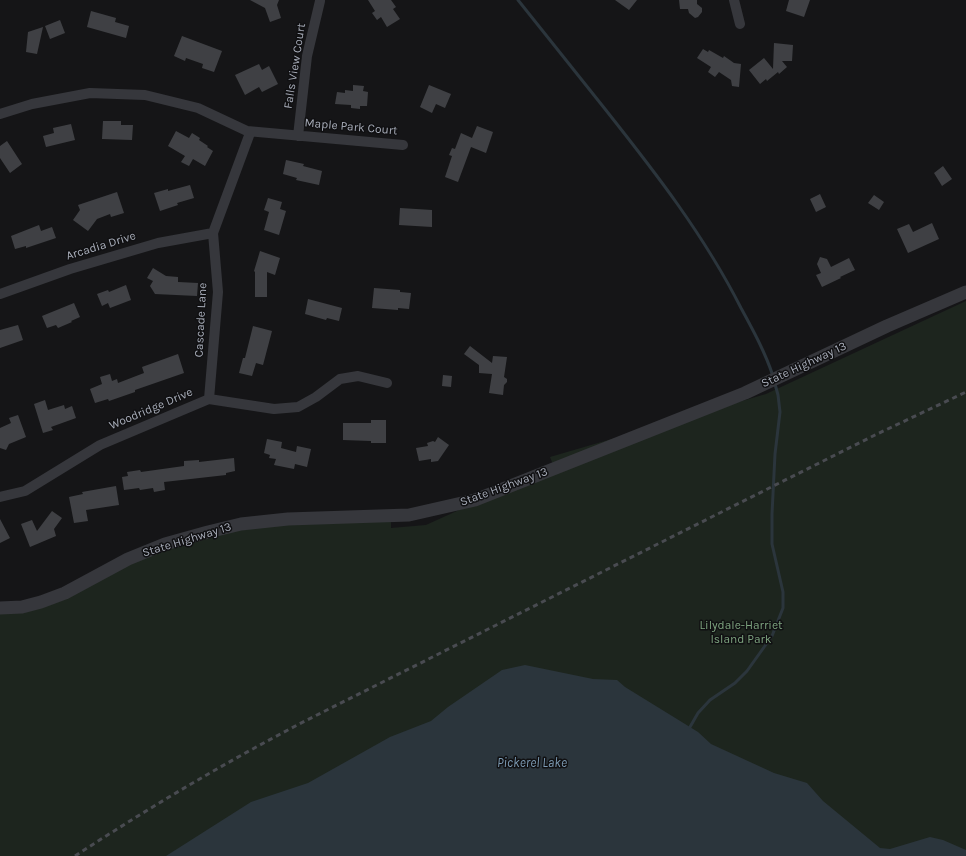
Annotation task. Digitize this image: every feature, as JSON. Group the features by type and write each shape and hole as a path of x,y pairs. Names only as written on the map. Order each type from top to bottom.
{"street":[{"path":"734,0 740,24"},
{"name":"Falls View Court","path":"298,136 307,56 320,1"},
{"name":"Maple Park Court","path":"0,114 32,104 90,93 145,95 198,108 247,131 403,144"},
{"name":"Cascade Lane","path":"209,399 218,292 213,233 250,133 247,131"},
{"name":"Arcadia Drive","path":"0,294 70,269 158,243 213,233"},
{"name":"State Highway 13","path":"0,608 22,607 65,594 128,559 150,550 203,533 241,524 288,519 410,515 475,500 745,393 855,341 966,292"},
{"name":"Woodridge Drive","path":"0,497 25,490 100,445 209,399 274,409 298,407 316,397 340,379 358,376 387,383"}],"green space":[{"name":"Lilydale-Harriet Island Park","path":"966,301 966,856 0,856 0,609 35,609 175,540 280,519 391,512 391,528 426,525 554,467 550,457 766,394"}],"water":[{"name":"Pickerel Lake","path":"525,665 593,679 617,680 625,687 698,732 711,744 774,773 807,783 823,801 880,848 890,849 930,837 943,840 966,850 966,856 166,856 251,802 308,783 390,737 431,721 448,707 502,670"}],"building":[{"path":"250,0 279,0 277,5 281,18 270,22 265,8"},
{"path":"368,0 391,0 396,7 393,9 400,19 387,27 381,17 377,20 372,13 375,11"},
{"path":"615,0 637,0 629,10"},
{"path":"679,0 697,0 697,4 702,8 702,12 695,18 689,13 688,9 680,9"},
{"path":"789,0 810,0 804,17 786,11"},
{"path":"91,11 116,18 115,22 129,26 126,38 87,27"},
{"path":"60,20 65,33 50,39 45,26"},
{"path":"43,27 37,54 26,52 28,32"},
{"path":"182,36 222,51 214,72 202,68 203,64 186,58 185,61 174,56"},
{"path":"774,43 793,45 792,61 782,61 787,67 779,74 778,72 767,81 766,79 760,84 749,70 764,58 773,69"},
{"path":"703,49 708,52 709,50 723,58 724,56 734,63 741,64 739,87 732,86 731,80 719,72 715,77 708,72 711,67 697,58"},
{"path":"259,64 262,70 269,66 278,84 262,92 259,87 245,95 235,75"},
{"path":"353,85 364,86 363,91 368,92 367,106 360,106 360,109 351,108 351,105 335,104 337,92 345,93 345,90 353,91"},
{"path":"429,85 451,94 445,108 436,104 432,113 420,107"},
{"path":"103,121 121,121 121,125 133,125 132,140 102,139"},
{"path":"71,124 75,140 46,147 43,136 54,133 53,128"},
{"path":"477,126 493,132 486,153 471,147 458,182 445,177 452,156 449,155 452,148 455,149 461,133 472,138"},
{"path":"176,131 189,138 192,133 200,138 199,140 213,151 205,166 193,159 189,166 181,162 185,156 168,146"},
{"path":"7,141 22,164 10,173 0,158 0,146"},
{"path":"286,160 304,164 303,166 322,171 319,185 296,180 297,178 283,174"},
{"path":"943,166 952,179 942,186 934,173"},
{"path":"190,185 194,198 177,203 178,205 160,211 154,193"},
{"path":"117,192 124,213 111,217 110,214 97,219 88,231 73,220 80,210 78,205"},
{"path":"820,194 826,207 816,212 810,199"},
{"path":"874,195 884,202 879,210 868,203"},
{"path":"268,198 282,202 280,209 286,211 279,235 264,230 269,212 264,210"},
{"path":"400,208 432,210 432,227 399,225"},
{"path":"932,223 939,239 908,253 897,229 909,224 913,232"},
{"path":"39,225 41,231 52,227 56,238 26,248 26,246 15,249 11,236"},
{"path":"260,251 280,258 275,275 267,272 267,297 255,297 254,271"},
{"path":"820,257 827,259 831,267 849,258 855,270 822,287 816,275 821,273 817,264"},
{"path":"153,268 166,276 178,277 178,282 198,283 197,296 155,294 150,286 153,281 147,278"},
{"path":"126,285 131,300 110,308 108,303 102,306 97,294 108,290 109,292"},
{"path":"374,288 400,290 400,292 411,293 409,309 398,308 398,310 372,308"},
{"path":"308,299 342,308 339,321 327,318 326,320 305,314"},
{"path":"74,303 80,317 58,328 56,325 47,328 42,316"},
{"path":"18,325 23,340 0,348 0,330"},
{"path":"253,326 272,331 263,365 256,363 252,376 239,373 243,358 245,358"},
{"path":"470,346 492,363 493,356 507,357 504,377 507,379 507,382 504,385 503,395 489,393 492,374 479,373 479,365 464,354"},
{"path":"178,354 184,373 135,390 135,392 109,401 108,399 95,403 90,389 102,384 100,377 110,374 112,381 117,379 118,383 144,373 142,367"},
{"path":"443,375 452,376 451,387 442,386"},
{"path":"45,400 48,410 64,405 65,409 72,406 76,418 51,427 53,430 43,433 34,404"},
{"path":"18,415 26,437 9,444 6,450 0,448 0,428 11,423 9,418"},
{"path":"371,420 386,420 386,443 343,440 343,423 371,423"},
{"path":"438,437 449,445 438,461 431,462 431,459 419,461 416,448 428,446 427,443 433,441 435,442"},
{"path":"267,439 282,442 281,448 296,452 297,446 311,449 307,467 295,464 294,469 274,465 276,459 269,458 270,455 264,453"},
{"path":"234,458 235,471 226,473 226,475 164,482 165,490 154,492 153,488 124,490 122,477 128,476 127,472 140,470 141,472 184,466 184,461 199,460 199,462"},
{"path":"116,486 119,505 86,510 88,521 74,523 69,497 83,494 82,492"},
{"path":"52,511 62,518 54,529 56,536 30,547 21,524 32,520 37,531"},
{"path":"0,519 10,538 0,543"}],"waterway":[{"path":"518,0 642,156 695,230 727,281 763,350 773,376"},
{"path":"690,727 698,713 710,700 735,683 747,671 772,636 783,608 783,592 772,544 775,454 780,412 775,384"}],"railway":[{"path":"75,856 188,786 246,752 305,721 875,435 966,392"}]}
